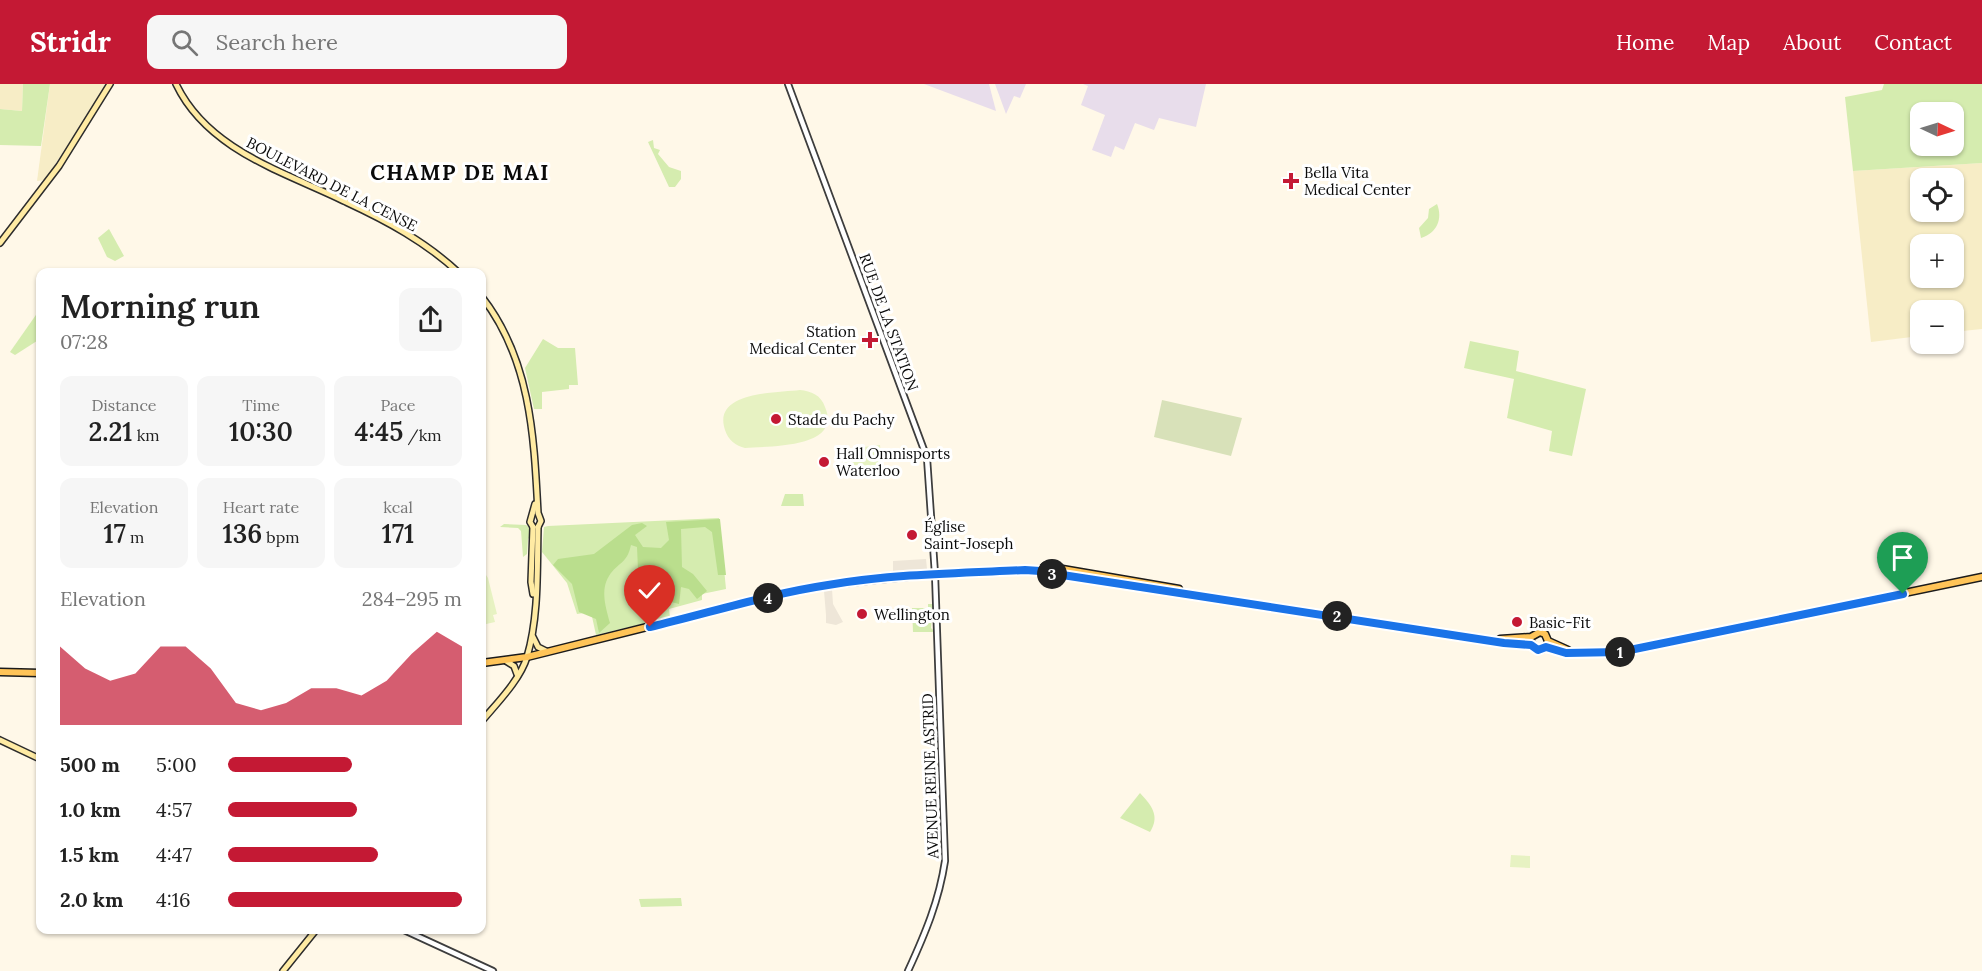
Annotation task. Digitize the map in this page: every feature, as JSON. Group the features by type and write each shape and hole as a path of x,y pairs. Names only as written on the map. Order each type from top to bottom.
{"main road":[{"path":"0,243 59,166 110,84"},
{"name":"BOULEVARD DE LA CENSE","path":"176,84 196,115 228,144 270,168 395,226 453,268"},
{"path":"486,303 505,333 522,375 530,412 536,471 536,517 541,524 535,527"},
{"path":"486,716 527,657 532,635 534,599 535,527 530,522 536,517"},
{"path":"486,663 527,657 787,592 862,580 935,574 1040,571 1043,567 1048,572 1092,580 1494,640 1531,641"},
{"path":"1048,572 1087,574 1213,597"},
{"path":"1071,576 1087,574"},
{"path":"1087,574 1092,580"},
{"path":"1531,641 1536,633 1542,633 1547,644 1572,652 1620,652 1982,577"},
{"path":"532,635 538,647 546,651"},
{"path":"1531,641 1538,650 1547,644"},
{"path":"506,661 514,666 517,674"},
{"path":"0,672 36,672"},
{"path":"0,740 36,757"},
{"path":"283,971 313,934"}],"street":[{"name":"RUE DE LA STATION","path":"788,84 927,458 935,574"},
{"name":"AVENUE REINE ASTRID","path":"908,971 932,919 941,891 945,861 935,574"},
{"path":"413,934 493,971"}],"shaded area":[{"path":"0,84 23,84 22,111 0,109"},
{"path":"50,84 107,84 45,180 37,181"},
{"path":"924,84 989,84 996,111"},
{"path":"995,84 1026,84 1020,98 1014,96 1006,114"},
{"path":"1083,84 1206,84 1196,127 1159,118 1154,130 1135,123 1124,150 1115,146 1111,157 1092,150 1105,115 1081,105 1088,86"},
{"path":"1982,163 1982,329 1964,331 1964,300 1910,300 1910,337 1871,342 1853,171"},
{"path":"926,559 927,569 893,571 893,561"},
{"path":"832,589 833,604 843,622 836,625 826,623 824,591"}],"green space":[{"path":"23,84 50,84 41,146 0,145 0,109 22,111"},
{"path":"1884,84 1982,84 1982,163 1853,171 1845,97 1882,90"},
{"path":"653,140 654,148 660,150 658,154 669,167 681,171 681,179 675,187 669,187 648,142"},
{"path":"1437,204 1439,220 1437,225 1431,233 1421,238 1419,228 1428,218 1429,209"},
{"path":"109,229 124,256 115,261 107,257 98,238"},
{"path":"36,315 36,342 15,355 10,352"},
{"path":"543,339 558,348 575,348 578,385 569,385 569,389 542,392 542,409 534,409 525,368"},
{"path":"1470,341 1519,351 1516,371 1586,389 1572,456 1549,451 1552,431 1507,418 1514,379 1464,368"},
{"name":"Stade du Pachy","path":"800,390 815,394 825,407 828,421 823,431 814,438 800,443 745,448 730,440 725,430 724,417 728,408 737,401 749,396"},
{"path":"1162,400 1242,418 1231,456 1154,437"},
{"path":"880,445 882,465 843,469 840,450"},
{"path":"785,494 803,494 804,506 781,506"},
{"path":"719,518 726,589 702,594 702,600 669,609 670,617 596,635 591,612 577,614 567,583 542,552 544,527 548,526"},
{"path":"720,519 726,575 718,575 712,532 705,527 681,529 682,567 693,574 707,591 697,599 689,589 681,587 679,604 671,602 668,590 647,596 644,620 631,599 638,570 637,547 631,545 625,559 612,571 606,581 605,599 610,623 599,633 596,619 579,612 572,584 553,565 558,559 594,554 632,525 642,523 647,526 635,535 643,547 661,548 669,540 666,522"},
{"path":"504,524 526,525 530,528 532,535 528,539 527,554 523,557 521,531 518,528 500,527"},
{"path":"486,575 497,614 493,615 495,622 486,624"},
{"path":"928,604 933,604 931,628 935,632 913,632 912,608 928,608"},
{"path":"1140,793 1153,811 1154,821 1150,832 1120,818"},
{"path":"1511,855 1530,856 1530,868 1510,867"},
{"path":"681,898 682,906 641,907 639,899"}],"place":[{"name":"Bella Vita Medical Center","path":"1291,181"},
{"name":"Station Medical Center","path":"870,340"},
{"name":"Stade du Pachy","path":"776,419"},
{"name":"Hall Omnisports Waterloo","path":"824,462"},
{"name":"Église Saint-Joseph","path":"912,535"},
{"name":"Wellington","path":"862,614"},
{"name":"Basic-Fit","path":"1517,622"}],"district":[{"name":"CHAMP DE MAI","path":"460,172"}],"route":[{"path":"650,627 732,608 787,592 828,585 894,576 1025,570 1040,571 1043,576 1056,574 1504,643 1531,645 1538,650 1546,647 1566,653 1600,654 1704,636 1903,594"}]}
